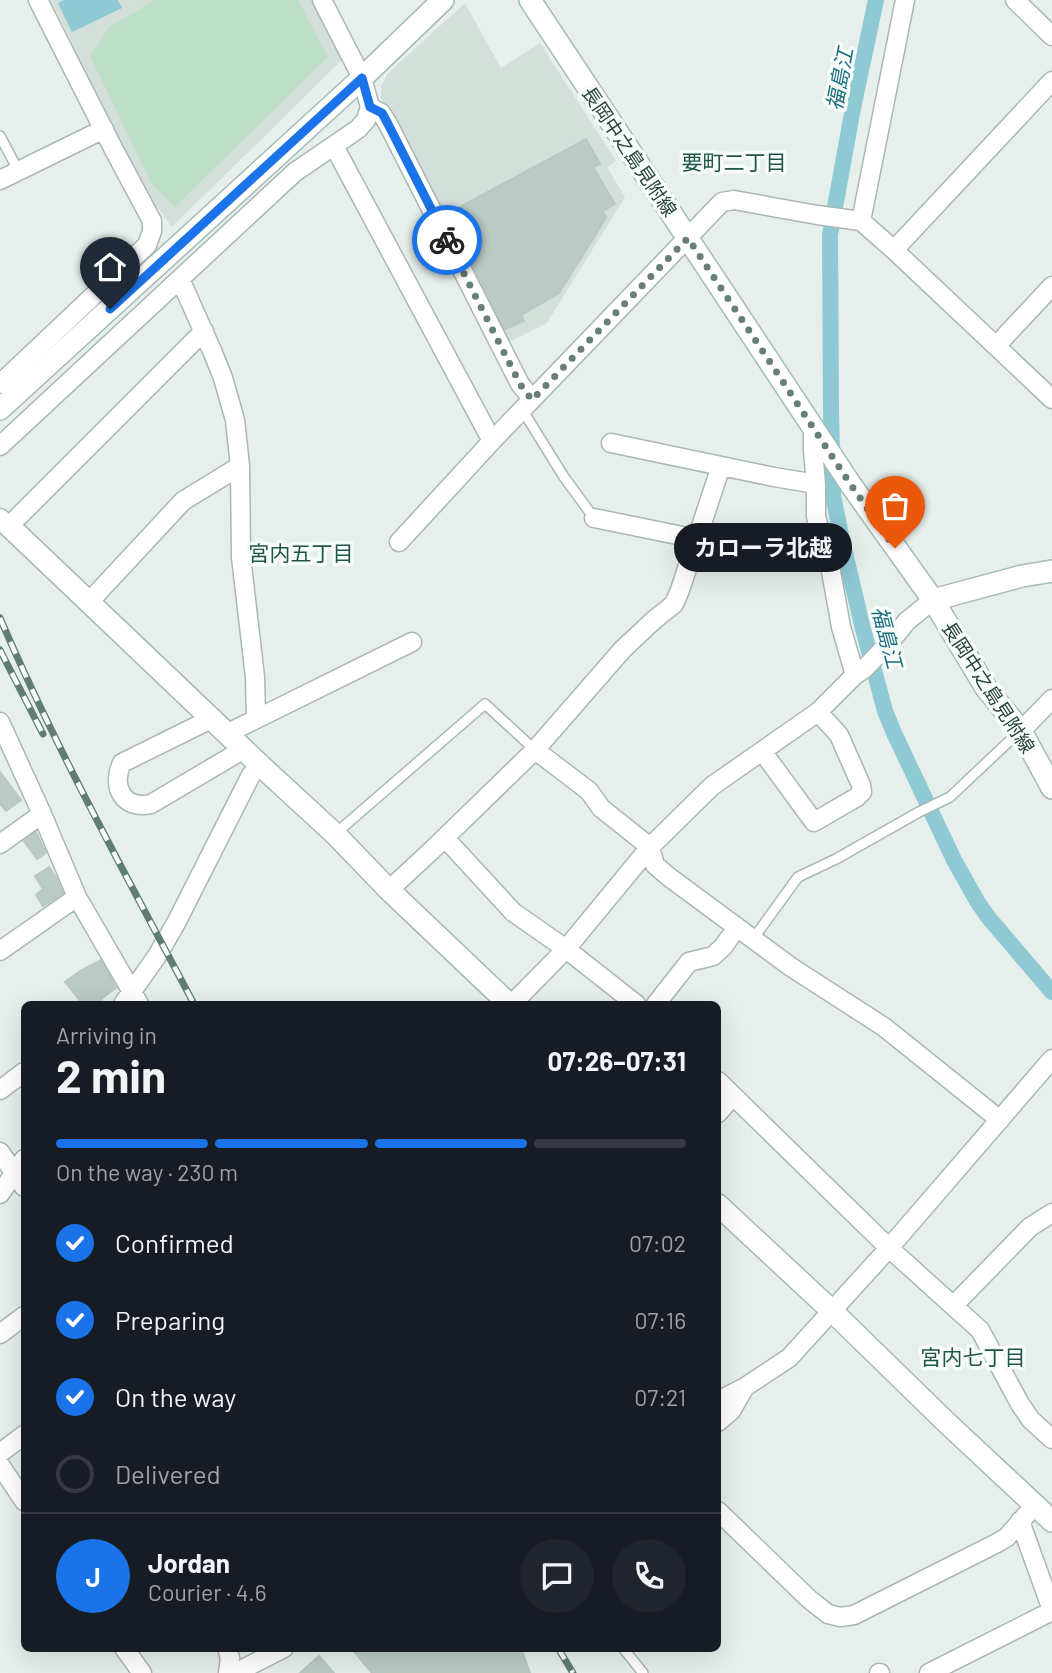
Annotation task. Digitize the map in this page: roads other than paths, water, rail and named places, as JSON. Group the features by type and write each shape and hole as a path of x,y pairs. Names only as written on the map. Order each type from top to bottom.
{"main road":[{"path":"0,409 362,78 443,0"},
{"name":"長岡中之島見附線","path":"530,0 851,485 933,600 986,688 1021,731 1052,788"},
{"path":"5,522 335,834 388,890 507,1001"},
{"path":"933,600 1022,576 1052,572"},
{"path":"721,1208 1047,1516"}],"street":[{"path":"0,384 147,245 152,231 152,221 38,0"},
{"path":"0,446 295,172 352,134 366,120 370,107 362,78 322,0"},
{"path":"855,221 905,0"},
{"path":"1015,0 1052,36"},
{"path":"894,250 1052,81"},
{"path":"370,107 382,113 388,124 520,384 527,405"},
{"path":"0,180 104,129"},
{"path":"334,146 492,441"},
{"path":"399,542 492,441 722,202 734,200 855,221 894,250 1052,399"},
{"path":"180,279 223,378 235,420 240,466 241,557 255,677 256,718"},
{"path":"996,345 1052,286"},
{"path":"5,522 204,331"},
{"path":"818,434 813,450 816,517 829,560 841,627 859,672"},
{"path":"611,443 816,484"},
{"path":"89,602 183,500 240,466"},
{"path":"388,890 535,750 624,649 674,604 721,466"},
{"path":"594,518 818,561 829,560"},
{"path":"513,1001 566,949 650,847 712,786 818,712 889,643 907,621 933,600"},
{"path":"229,733 412,642"},
{"path":"1021,731 1052,699"},
{"path":"761,751 814,822 857,797 862,792 861,785 839,735 818,712"},
{"path":"213,718 122,763 117,783 125,798 135,804 152,804 244,749"},
{"path":"1,726 77,897 131,1000"},
{"path":"535,750 589,791 601,808 650,847 655,865 791,967 884,1027 1000,1120"},
{"path":"131,1000 176,923 251,775 260,765"},
{"path":"0,844 42,814"},
{"path":"445,838 513,912 632,1001"},
{"path":"0,951 77,897"},
{"path":"658,1001 689,962 713,956 737,927"},
{"path":"721,1399 789,1358 889,1248 1052,1059"},
{"path":"0,1090 21,1074"},
{"path":"721,1084 889,1248 980,1330 1020,1404 1031,1420 1052,1439"},
{"path":"721,1110 733,1096"},
{"path":"0,1152 21,1173 0,1194"},
{"path":"954,1306 1030,1227 1052,1213"},
{"path":"0,1334 21,1318"},
{"path":"721,1390 745,1387"},
{"path":"721,1419 731,1411 745,1387"},
{"path":"0,1453 21,1437"},
{"path":"0,1465 21,1497"},
{"path":"721,1514 809,1600 828,1614 840,1617 854,1615 997,1543 1007,1537 1020,1521 1047,1516"},
{"path":"929,1673 1052,1610 1020,1521"},
{"path":"127,1652 142,1673"},
{"path":"228,1652 228,1673"},
{"path":"243,1670 263,1652"},
{"path":"243,1670 277,1652"}],"lane":[{"path":"0,136 18,170"},
{"path":"527,405 564,477 594,518"},
{"path":"335,834 485,704 535,750"},
{"path":"753,939 798,877 950,797 1021,731"},
{"path":"626,1652 643,1673"}],"water":[{"path":"64,0 118,0 122,8 72,32 58,3"}],"waterway":[{"name":"福島江","path":"876,0 830,235 833,495 863,629 885,711 894,733 954,860 977,901 1052,992"}],"railway":[{"path":"0,618 69,765 192,1001"},
{"path":"0,650 43,734"},
{"path":"560,1652 573,1673"}],"place":[{"name":"カローラ北越","path":"895,548"}],"district":[{"name":"要町二丁目","path":"734,161"},
{"name":"宮内五丁目","path":"301,552"},
{"name":"宮内七丁目","path":"973,1356"}]}
